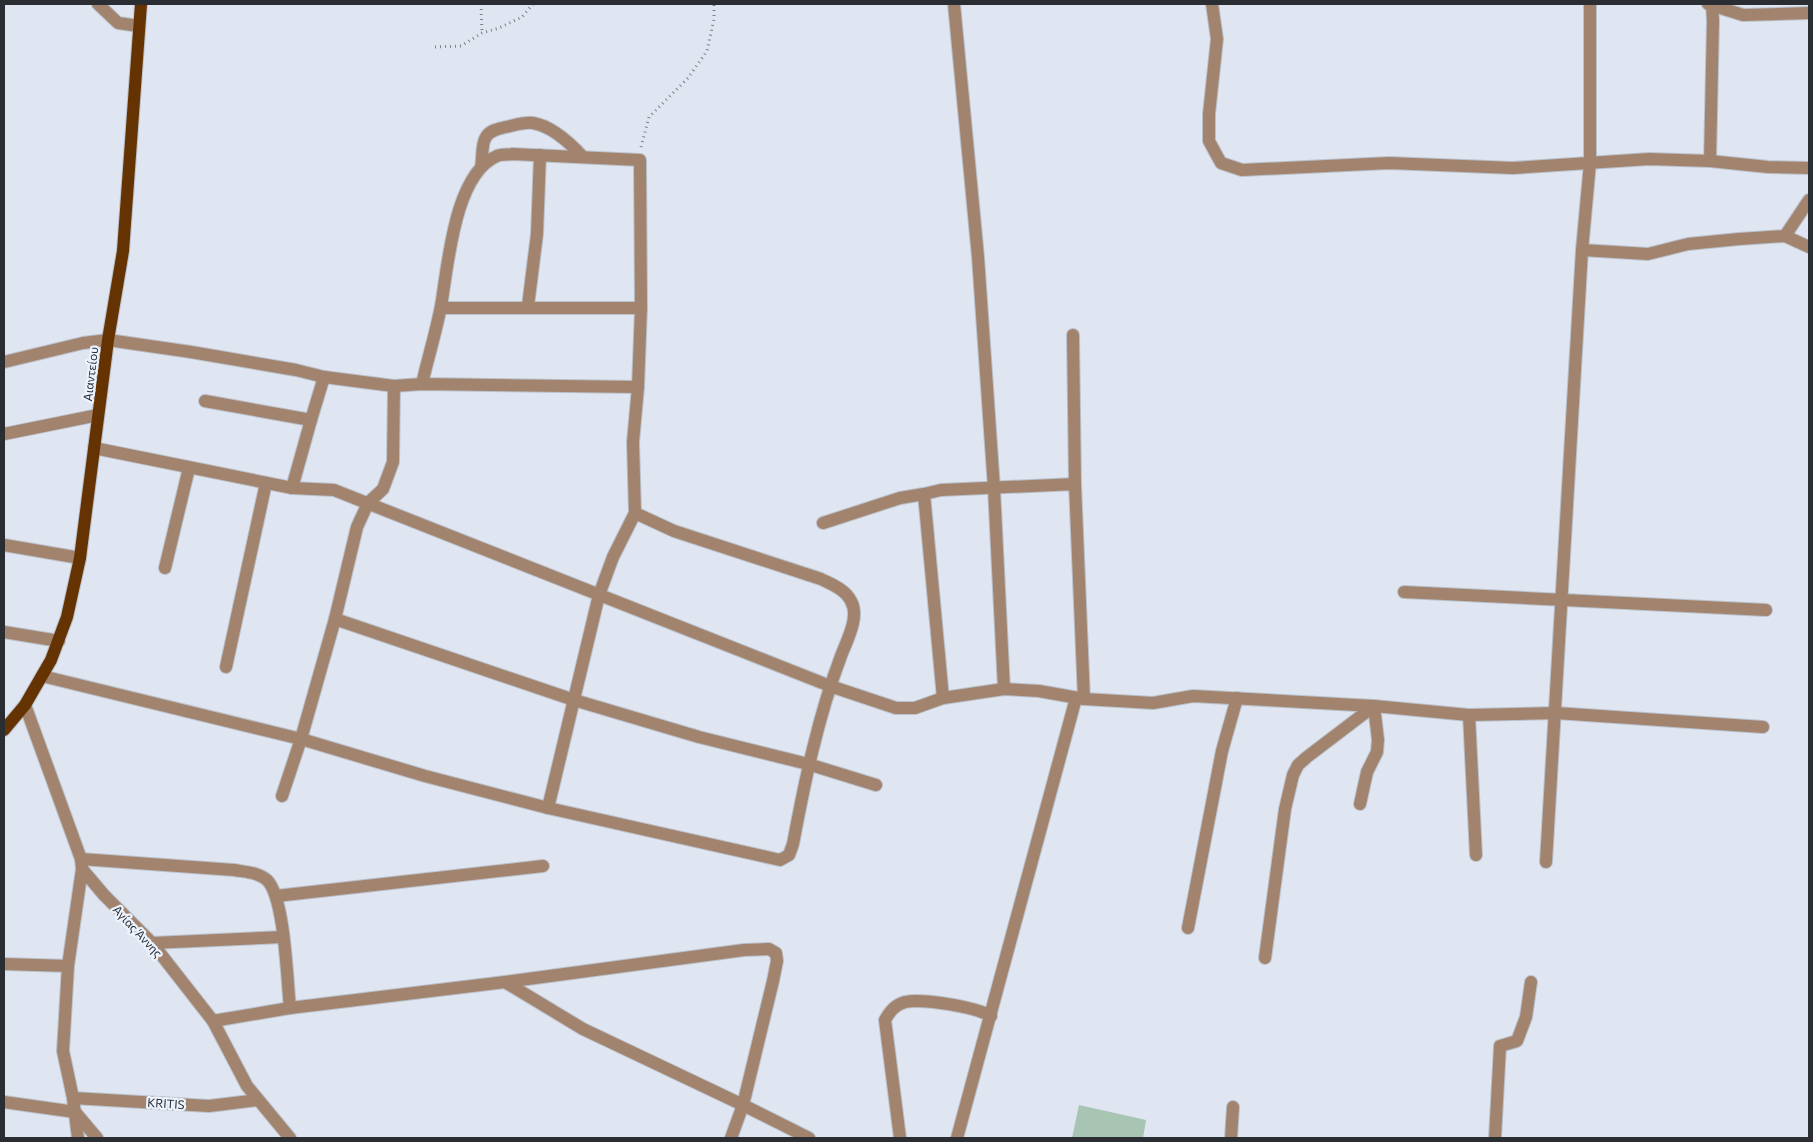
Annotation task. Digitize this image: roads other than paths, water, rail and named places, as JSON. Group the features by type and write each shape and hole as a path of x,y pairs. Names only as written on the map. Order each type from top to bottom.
{"main road":[{"name":"Αιαντείου","path":"4,730 25,705 59,641 67,617 80,558 108,340 123,251 142,4"}],"street":[{"path":"98,4 118,23 139,26"},
{"path":"954,4 978,257 994,488 1004,689"},
{"path":"1212,4 1217,39 1209,114 1209,141 1221,163 1242,170 1389,163 1513,168 1649,159 1809,168"},
{"path":"1546,862 1582,250 1590,164 1590,4"},
{"path":"1710,161 1713,21 1710,4 1743,15 1809,13"},
{"path":"422,384 441,308 454,227 464,197 481,167 483,144 486,137 493,130 531,122 542,125 564,138 583,157"},
{"path":"481,167 497,156 512,154 640,160 640,308 638,387 633,442 635,513 613,557 599,595 548,808"},
{"path":"528,306 537,234 540,155"},
{"path":"1784,236 1809,200"},
{"path":"1582,250 1648,254 1688,244 1784,236 1809,246"},
{"path":"441,308 528,306 640,308"},
{"path":"957,1138 1080,698 1074,484 1073,335"},
{"path":"4,362 83,343 108,340 191,352 296,370 324,377 394,386 422,384 638,387"},
{"path":"292,488 324,377"},
{"path":"282,796 301,739 335,619 358,528 368,503 383,489 393,462 394,386"},
{"path":"205,401 311,420"},
{"path":"4,434 98,415"},
{"path":"94,448 292,488 334,490 830,686 896,708 915,708 943,698 1004,689 1039,691 1080,698 1152,703 1193,696 1374,706 1469,715 1556,713 1763,727"},
{"path":"165,568 189,468"},
{"path":"226,668 266,483"},
{"path":"823,523 900,498 941,490 1074,484"},
{"path":"924,494 943,698"},
{"path":"42,676 301,739 425,776 548,808 780,860 789,855 793,844 808,764 830,686 852,628 854,615 852,601 843,590 821,579 674,532 635,513"},
{"path":"4,545 80,558"},
{"path":"1404,592 1766,610"},
{"path":"335,619 574,700 699,737 808,764 876,784"},
{"path":"4,632 59,641"},
{"path":"1188,928 1222,751 1237,698"},
{"name":"Αγίας Άννης","path":"25,705 82,864 104,896 152,943 213,1021 248,1086 290,1138"},
{"path":"1360,804 1367,772 1377,752 1378,740 1374,706"},
{"path":"1266,958 1285,809 1293,775 1298,765 1307,757 1374,706"},
{"path":"1469,715 1476,855"},
{"path":"78,1138 73,1098 63,1050 68,966 82,864 234,870 258,874 267,880 276,896 284,937 290,1008"},
{"path":"276,896 543,866"},
{"path":"152,943 284,937"},
{"path":"213,1021 290,1008 744,950 770,949 776,953 777,961 743,1105 731,1138"},
{"path":"4,964 68,966"},
{"path":"505,982 583,1029 809,1138"},
{"path":"1495,1138 1500,1046 1517,1041 1526,1017 1531,982"},
{"path":"900,1138 885,1020 891,1009 906,1002 943,1003 982,1012 991,1016"},
{"name":"KRITIS","path":"73,1098 209,1106 258,1100"},
{"path":"4,1102 75,1112 97,1138"},
{"path":"1231,1138 1233,1107"}]}
